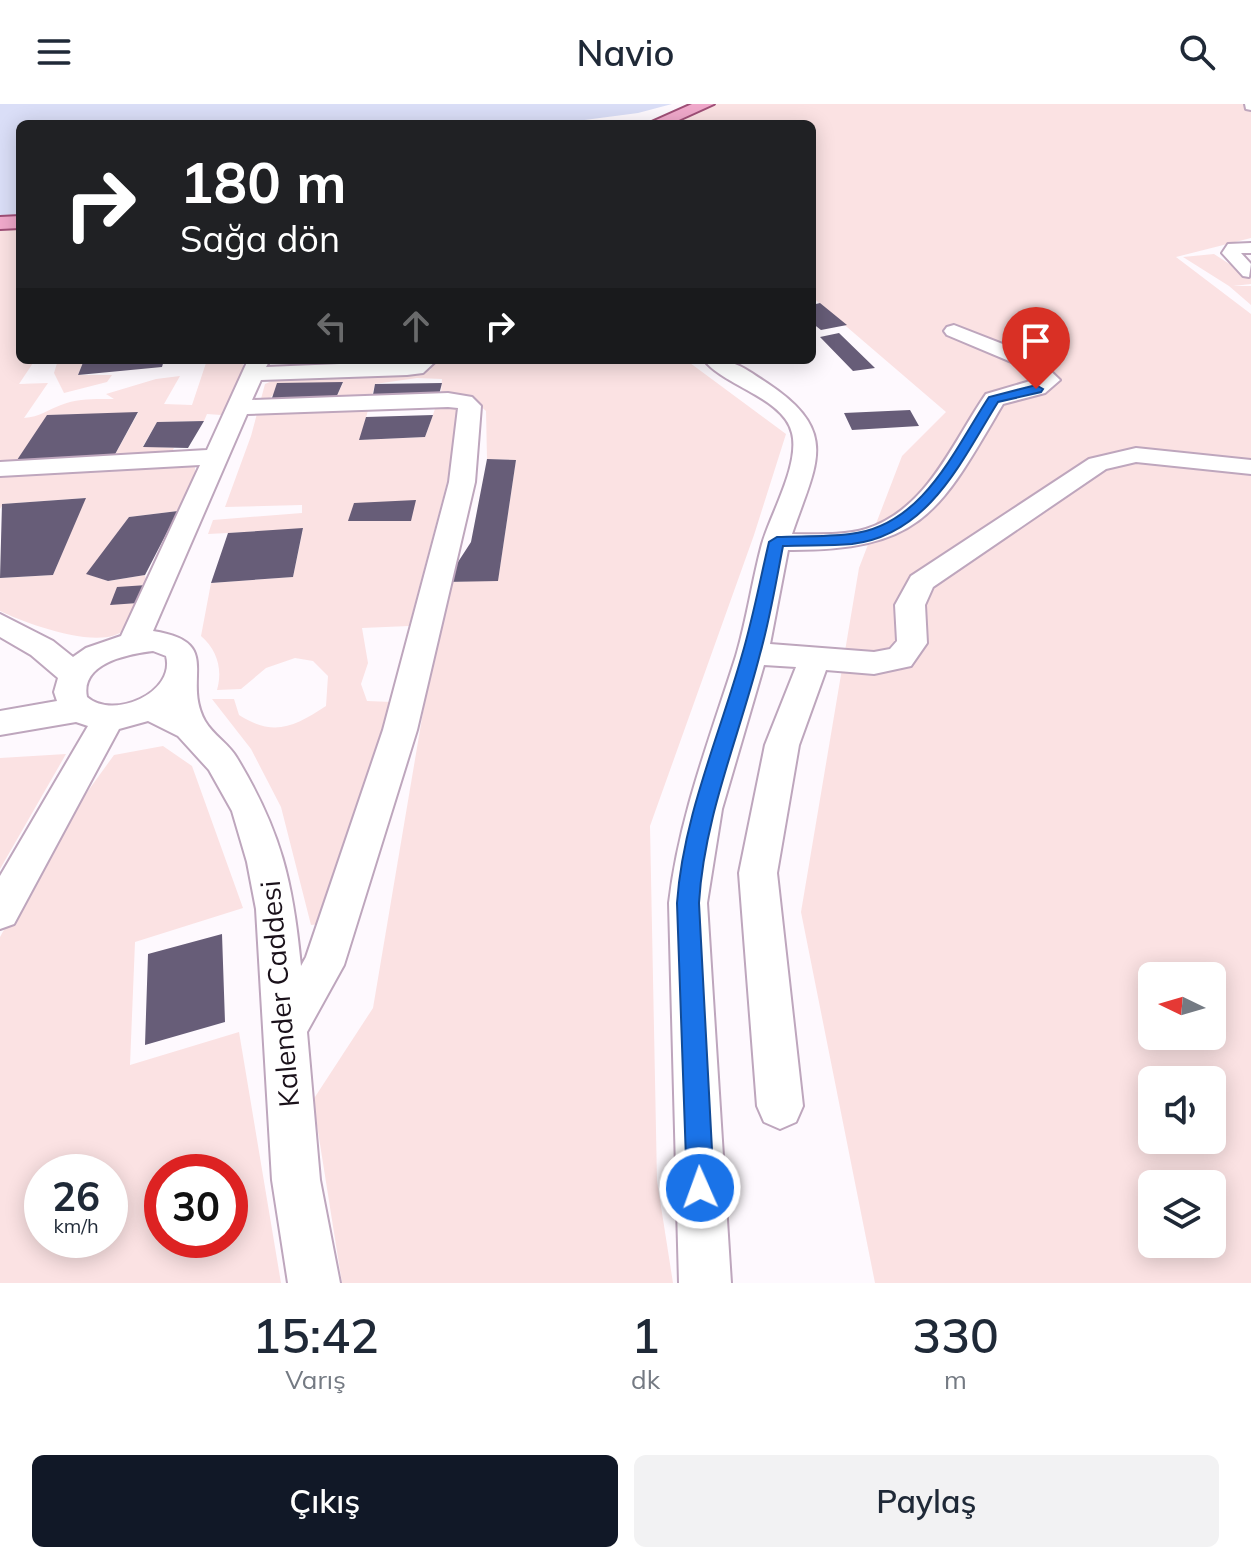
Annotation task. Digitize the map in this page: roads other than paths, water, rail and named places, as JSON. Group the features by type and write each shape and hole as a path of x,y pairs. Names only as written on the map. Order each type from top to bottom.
{"main road":[{"path":"665,120 706,104"}],"street":[{"path":"1249,272 1231,253 1234,248 1251,248"},
{"path":"777,542 854,539 893,527 917,510 934,492 994,399 1045,386 1049,380 1034,364 954,331"},
{"path":"134,641 256,367 407,369 420,364"},
{"path":"705,1283 688,903 690,868 698,830 752,653 777,542 797,477 804,432 793,414 721,364"},
{"path":"239,407 448,400 470,406 462,482 400,730 324,965 283,1032"},
{"path":"752,653 874,663 900,658 912,643 910,605 921,582 1098,464 1136,455 1251,467"},
{"path":"0,469 216,457"},
{"path":"0,624 42,648 82,698"},
{"path":"42,648 103,651 134,641 167,643 179,650 185,660 184,672 178,685 149,708"},
{"path":"0,912 103,651"},
{"path":"780,1106 758,873 782,745 814,660"},
{"path":"178,685 190,727"},
{"path":"0,723 82,698 149,708 190,727"},
{"name":"Kalender Caddesi","path":"190,727 221,761 249,809 266,862 276,909 296,1180 314,1283"}],"water":[{"path":"0,104 672,104 638,113 585,120 16,120 16,215 0,216"}]}
